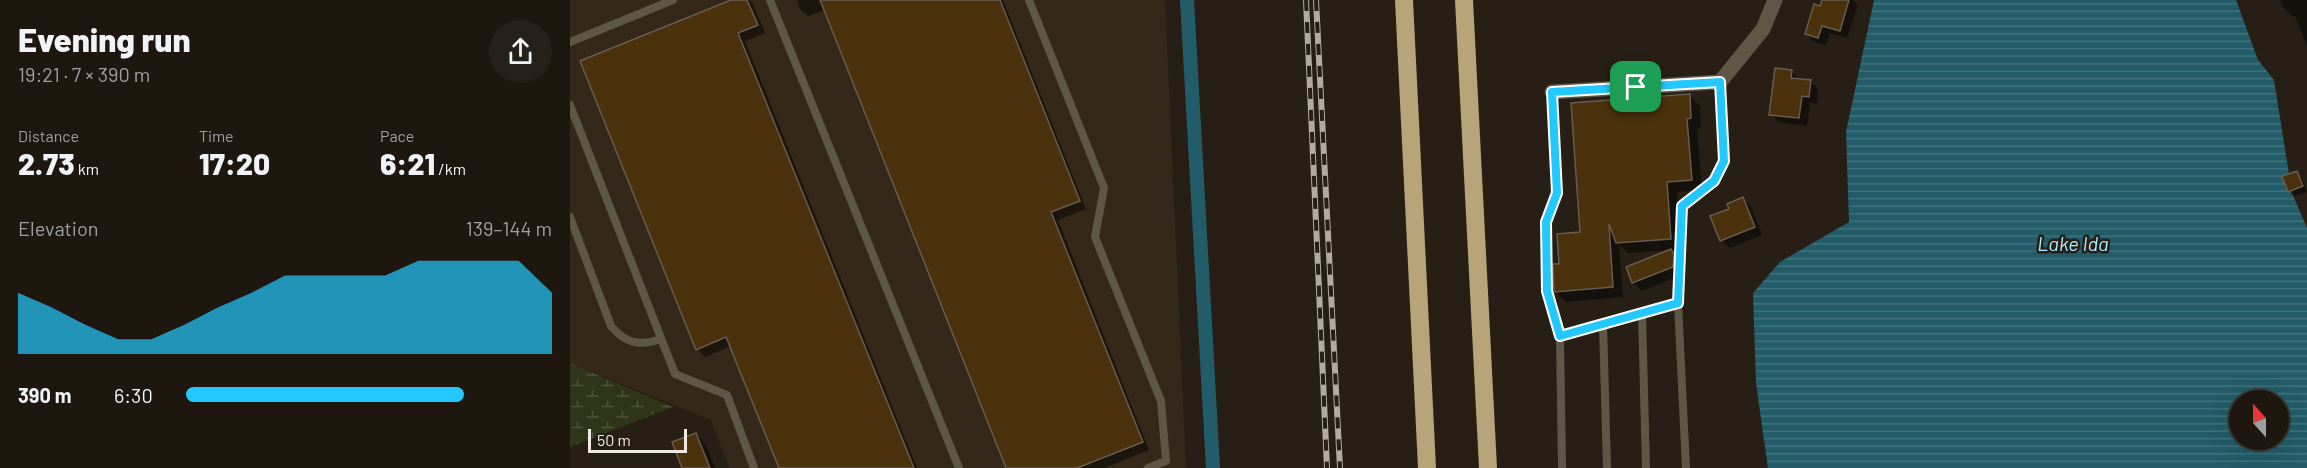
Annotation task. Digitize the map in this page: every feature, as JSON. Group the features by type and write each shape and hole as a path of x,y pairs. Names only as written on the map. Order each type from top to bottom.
{"highway":[{"path":"1404,0 1428,468"},
{"path":"1464,0 1488,468"}],"street":[{"path":"1552,92 1720,82 1763,29 1775,0"}],"lane":[{"path":"570,42 674,0"},
{"path":"770,0 959,468"},
{"path":"1029,0 1104,188 1095,237 1161,401 1166,461 1148,468"},
{"path":"1686,468 1678,303 1682,206 1714,181 1724,161 1720,82"},
{"path":"1552,92 1557,193 1546,222 1547,291 1560,336 1562,468"},
{"path":"570,105 675,374 727,395 754,468"},
{"path":"570,217 611,326 621,338 637,343 661,339"},
{"path":"1560,336 1678,303"},
{"path":"1642,313 1646,468"},
{"path":"1603,324 1607,468"}],"shaded area":[{"path":"570,0 1165,0 1186,468 729,468 711,420 570,363"}],"green space":[{"path":"570,363 673,407 570,447"}],"water":[{"name":"Lake Ida","path":"1874,0 2236,0 2258,60 2274,80 2292,193 2307,228 2307,468 1768,468 1756,383 1753,293 1780,262 1849,222 1846,132"}],"building":[{"path":"731,0 747,0 758,25 738,33 914,468 779,468 726,337 696,350 580,61"},
{"path":"820,0 1000,0 1080,201 1051,212 1143,442 1077,468 1006,468"},
{"path":"1822,0 1849,0 1840,31 1822,26 1818,38 1805,34 1814,4 1820,6"},
{"path":"1775,68 1792,70 1791,78 1811,80 1809,97 1802,96 1799,118 1769,115"},
{"path":"1690,94 1691,118 1687,119 1692,180 1667,182 1671,239 1616,243 1609,224 1613,287 1554,292 1553,264 1559,264 1557,234 1580,232 1571,103"},
{"path":"2297,171 2303,186 2288,192 2282,176"},
{"path":"1743,197 1755,227 1720,241 1710,216 1729,209 1727,204"},
{"path":"1671,249 1674,255 1673,267 1632,283 1626,267"},
{"path":"696,433 710,468 682,468 672,442"}],"waterway":[{"path":"1187,0 1213,468"}],"railway":[{"path":"1306,0 1327,468"},
{"path":"1316,0 1340,468"}],"route":[{"path":"1720,82 1724,161 1714,181 1682,206 1678,303 1560,336 1547,291 1546,222 1557,193 1552,92 1636,87 1720,82"}]}
